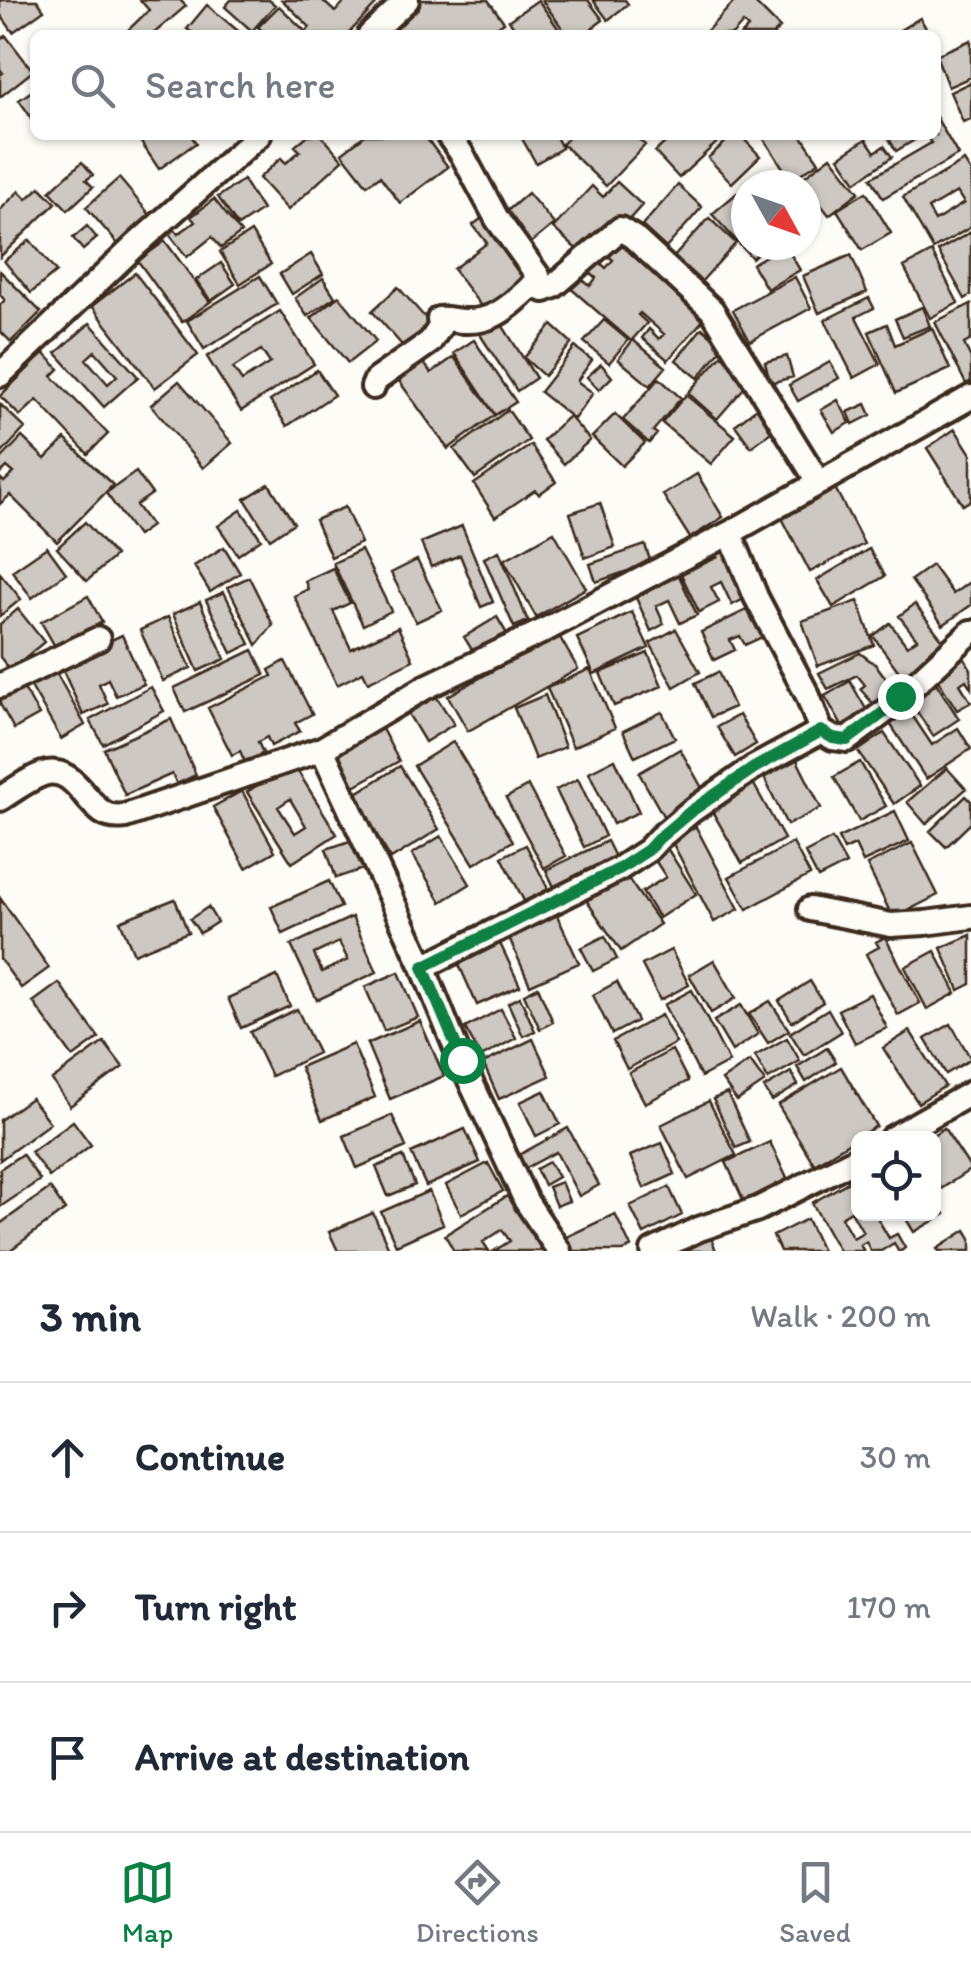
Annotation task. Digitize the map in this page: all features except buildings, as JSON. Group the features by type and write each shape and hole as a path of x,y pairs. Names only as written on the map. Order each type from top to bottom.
{"street":[{"path":"377,30 407,0"},
{"path":"0,375 253,140"},
{"path":"373,387 376,380 430,342 440,327 439,319 483,320 499,315 534,285 538,276 497,219 452,140"},
{"path":"534,285 544,290 554,286 620,229 633,237 712,310 818,483"},
{"path":"0,799 43,774 58,773 72,780 100,812 112,817 125,816 322,749 424,688 542,632 730,533 971,397"},
{"path":"730,533 756,597 808,696 821,731 833,738 847,740 887,710 971,632"},
{"path":"0,686 98,639"},
{"path":"423,967 619,869 648,850 690,812 754,768 821,731"},
{"path":"322,749 526,1201 559,1251"},
{"path":"810,909 891,925 971,917"},
{"path":"904,1131 971,1093"},
{"path":"653,1251 758,1209 851,1162"}],"route":[{"path":"462,1060 423,967 619,869 648,850 690,812 754,768 821,731 847,740 900,696"}]}
